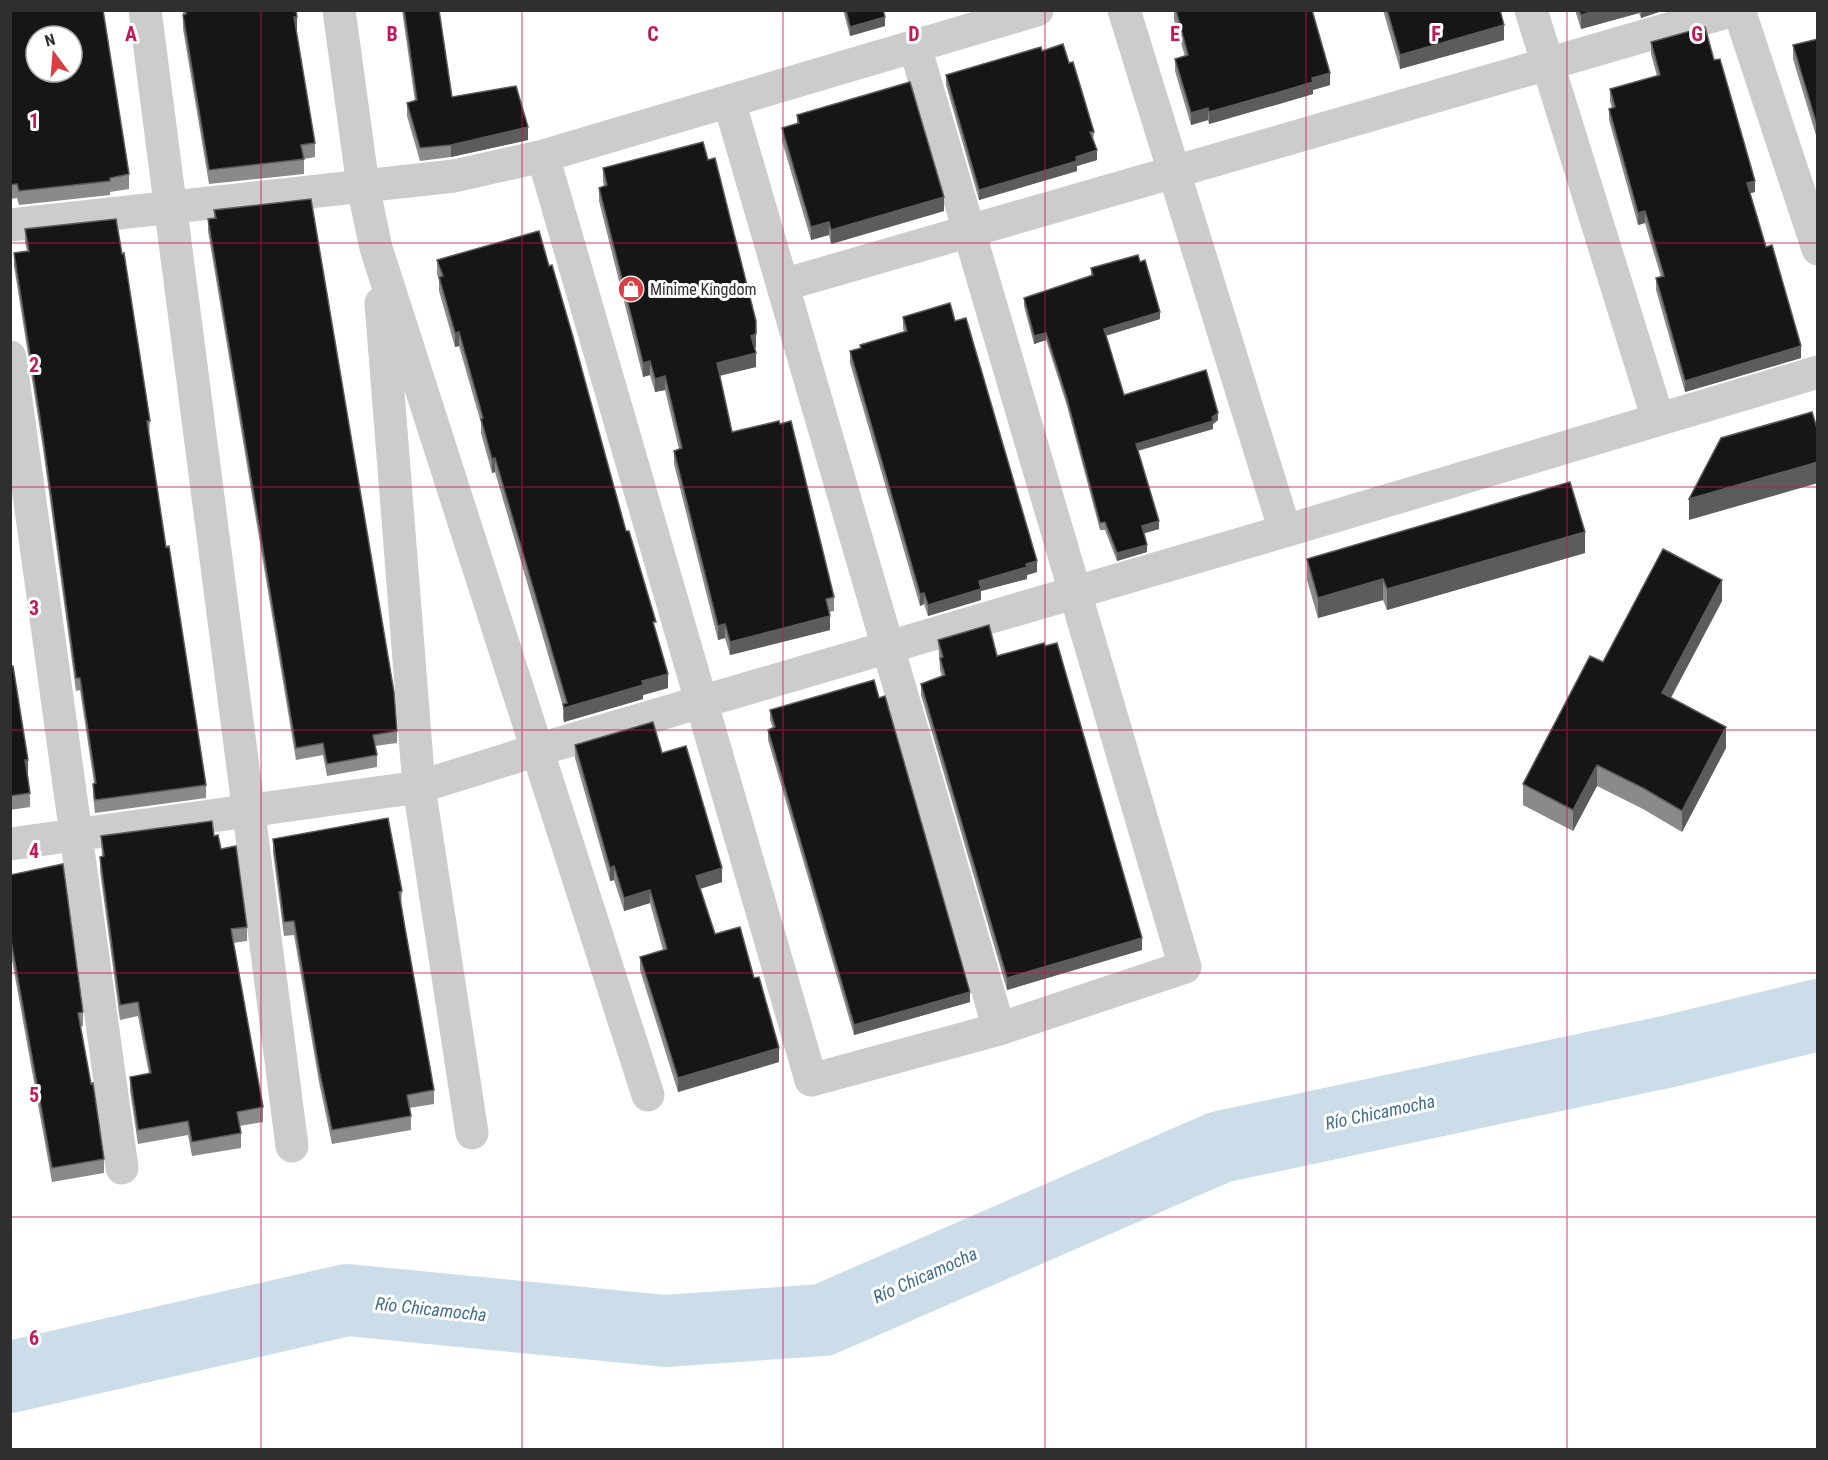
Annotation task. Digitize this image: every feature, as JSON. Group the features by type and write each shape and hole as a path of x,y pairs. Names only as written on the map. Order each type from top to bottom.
{"street":[{"path":"145,10 292,1146"},
{"path":"339,10 363,186 376,248 648,1095"},
{"path":"10,225 454,176 543,156 1037,10"},
{"path":"1124,10 1285,531"},
{"path":"1531,10 1658,419"},
{"path":"783,285 1734,10"},
{"path":"1739,10 1818,249"},
{"path":"543,156 811,1080 999,1029 1185,967 915,47"},
{"path":"729,101 999,1029"},
{"path":"376,248 420,787 472,1133"},
{"path":"10,357 122,1168"},
{"path":"10,844 420,787 537,750 1818,372"}],"building":[{"path":"10,10 103,10 129,174 110,178 110,181 19,191 17,184 10,185"},
{"path":"186,10 296,10 297,17 294,17 315,143 301,145 304,159 209,170 183,15 186,14"},
{"path":"404,10 439,10 452,97 516,86 528,127 451,145 420,148 407,103 417,100"},
{"path":"846,10 883,10 885,17 850,27"},
{"path":"1176,10 1312,10 1330,73 1312,78 1313,82 1283,91 1209,112 1208,108 1191,113 1175,59 1188,55"},
{"path":"1387,10 1500,10 1504,25 1400,55"},
{"path":"1579,10 1597,10 1581,15"},
{"path":"1705,27 1714,60 1720,59 1755,181 1747,183 1766,247 1772,245 1801,346 1685,381 1656,278 1664,276 1645,211 1638,213 1609,109 1615,107 1610,89 1660,75 1651,42"},
{"path":"1818,39 1818,129 1793,45"},
{"path":"1063,44 1069,63 1073,62 1094,132 1090,132 1097,150 1076,157 1077,161 979,190 946,75 1041,47 1042,51"},
{"path":"910,82 944,197 831,230 829,222 811,227 782,128 799,123 797,115"},
{"path":"703,142 708,160 715,158 756,321 756,334 751,336 756,353 717,363 732,432 779,421 780,424 791,421 834,597 826,599 830,616 730,642 725,624 718,626 674,451 682,448 665,376 655,379 650,361 643,363 599,188 607,185 603,168"},
{"path":"311,199 394,692 397,731 373,735 377,755 327,764 323,743 296,748 208,219 216,218 214,210"},
{"path":"116,219 122,254 124,253 150,421 147,421 166,547 169,546 206,785 95,800 93,784 96,783 80,678 76,678 43,437 14,253 29,251 25,229"},
{"path":"539,231 549,266 552,265 626,531 629,531 656,622 653,622 668,674 642,681 643,685 564,708 563,704 567,703 495,458 492,459 459,332 455,333 439,277 443,276 437,260"},
{"path":"1138,255 1140,262 1145,260 1160,312 1104,329 1124,395 1206,370 1218,413 1212,417 1213,421 1136,444 1159,521 1142,526 1147,545 1117,553 1105,522 1100,523 1067,399 1046,333 1034,336 1024,298 1093,275 1091,268"},
{"path":"950,303 955,321 966,318 1037,561 1026,564 1027,567 979,581 981,589 928,605 924,593 920,594 850,351 861,348 860,345 907,331 903,317"},
{"path":"1812,412 1818,431 1818,462 1689,499 1721,438"},
{"path":"1570,482 1585,532 1387,589 1383,579 1318,598 1307,559"},
{"path":"1663,549 1722,580 1662,693 1726,727 1682,811 1597,765 1573,810 1523,784 1590,656 1603,662"},
{"path":"989,625 997,656 1044,643 1045,646 1057,643 1142,938 1007,978 921,684 945,675 938,640"},
{"path":"10,664 13,666 28,760 25,760 30,793 10,796"},
{"path":"874,680 879,698 885,696 970,992 854,1025 768,730 775,727 770,710"},
{"path":"653,722 662,753 686,746 722,868 696,876 715,934 740,927 754,978 759,977 779,1048 678,1078 640,957 667,949 650,890 624,898 614,866 610,868 575,745"},
{"path":"388,818 434,1090 407,1095 411,1116 332,1130 319,1069 294,921 284,922 273,839"},
{"path":"212,821 214,836 218,835 221,849 236,846 247,927 231,929 263,1107 237,1112 241,1133 192,1142 188,1121 138,1130 130,1077 151,1073 138,1002 120,1005 100,857 104,856 101,836"},
{"path":"63,864 83,1012 78,1013 91,1084 93,1083 104,1159 52,1168 10,935 10,875"}],"waterway":[{"name":"Río Chicamocha","path":"10,1377 347,1300 665,1331 823,1320 1220,1147 1670,1051 1818,1015"}],"place":[{"name":"Minime Kingdom","path":"631,289"}]}
